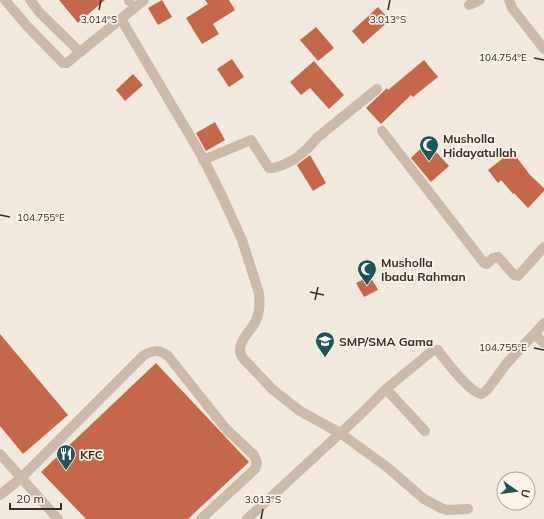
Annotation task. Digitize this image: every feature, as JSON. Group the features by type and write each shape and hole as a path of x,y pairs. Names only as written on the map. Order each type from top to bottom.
{"street":[{"path":"5,0 27,26 63,63 68,63 144,0"},
{"path":"30,0 40,13 80,52"},
{"path":"469,5 480,0"},
{"path":"509,0 512,8 544,49"},
{"path":"27,26 40,13"},
{"path":"121,19 203,160 222,196 242,240 259,293 260,302 257,319 241,343 239,350 241,355 254,372 272,389 300,411 340,433 387,467 424,499 447,510 468,509"},
{"path":"203,160 251,140 268,168 283,165 303,153 318,137 377,89"},
{"path":"382,131 484,263 487,264 493,258 498,258 514,275 518,276 544,247"},
{"path":"247,519 360,415 386,389 435,350 439,352 476,393 482,394 488,389 507,362 544,323"},
{"path":"534,334 544,343"},
{"path":"0,495 21,478 143,356 150,352 156,351 163,352 168,356 228,430 248,448 256,459 257,463 255,469 201,519"},
{"path":"386,389 426,431"},
{"path":"0,454 58,519"}],"building":[{"path":"59,0 105,0 78,23"},
{"path":"162,0 172,17 158,25 148,8"},
{"path":"205,0 229,0 235,10 213,24 219,34 202,44 186,18 208,4"},
{"path":"378,7 390,20 363,44 352,31"},
{"path":"316,27 334,48 318,61 300,40"},
{"path":"232,59 244,77 229,87 217,69"},
{"path":"424,60 438,77 413,97 411,95 381,124 366,108 387,88 388,90"},
{"path":"314,61 344,95 329,109 310,88 301,95 290,82"},
{"path":"133,74 143,85 125,101 116,90"},
{"path":"215,122 225,140 206,151 196,133"},
{"name":"Musholla Hidayatullah","path":"427,142 449,166 431,182 411,158"},
{"path":"512,151 530,175 544,188 544,191 528,208 501,180 498,183 488,170"},
{"path":"310,155 326,183 313,191 297,165"},
{"name":"Musholla Ibadu Rahman","path":"370,276 378,290 364,297 356,283"},
{"path":"0,334 68,415 23,454 0,426"},
{"path":"156,363 249,462 188,519 86,519 41,472"}],"place":[{"name":"Musholla Hidayatullah","path":"429,162"},
{"name":"Musholla Ibadu Rahman","path":"367,286"},
{"name":"SMP/SMA Gama","path":"325,358"},
{"name":"KFC","path":"66,471"}]}
